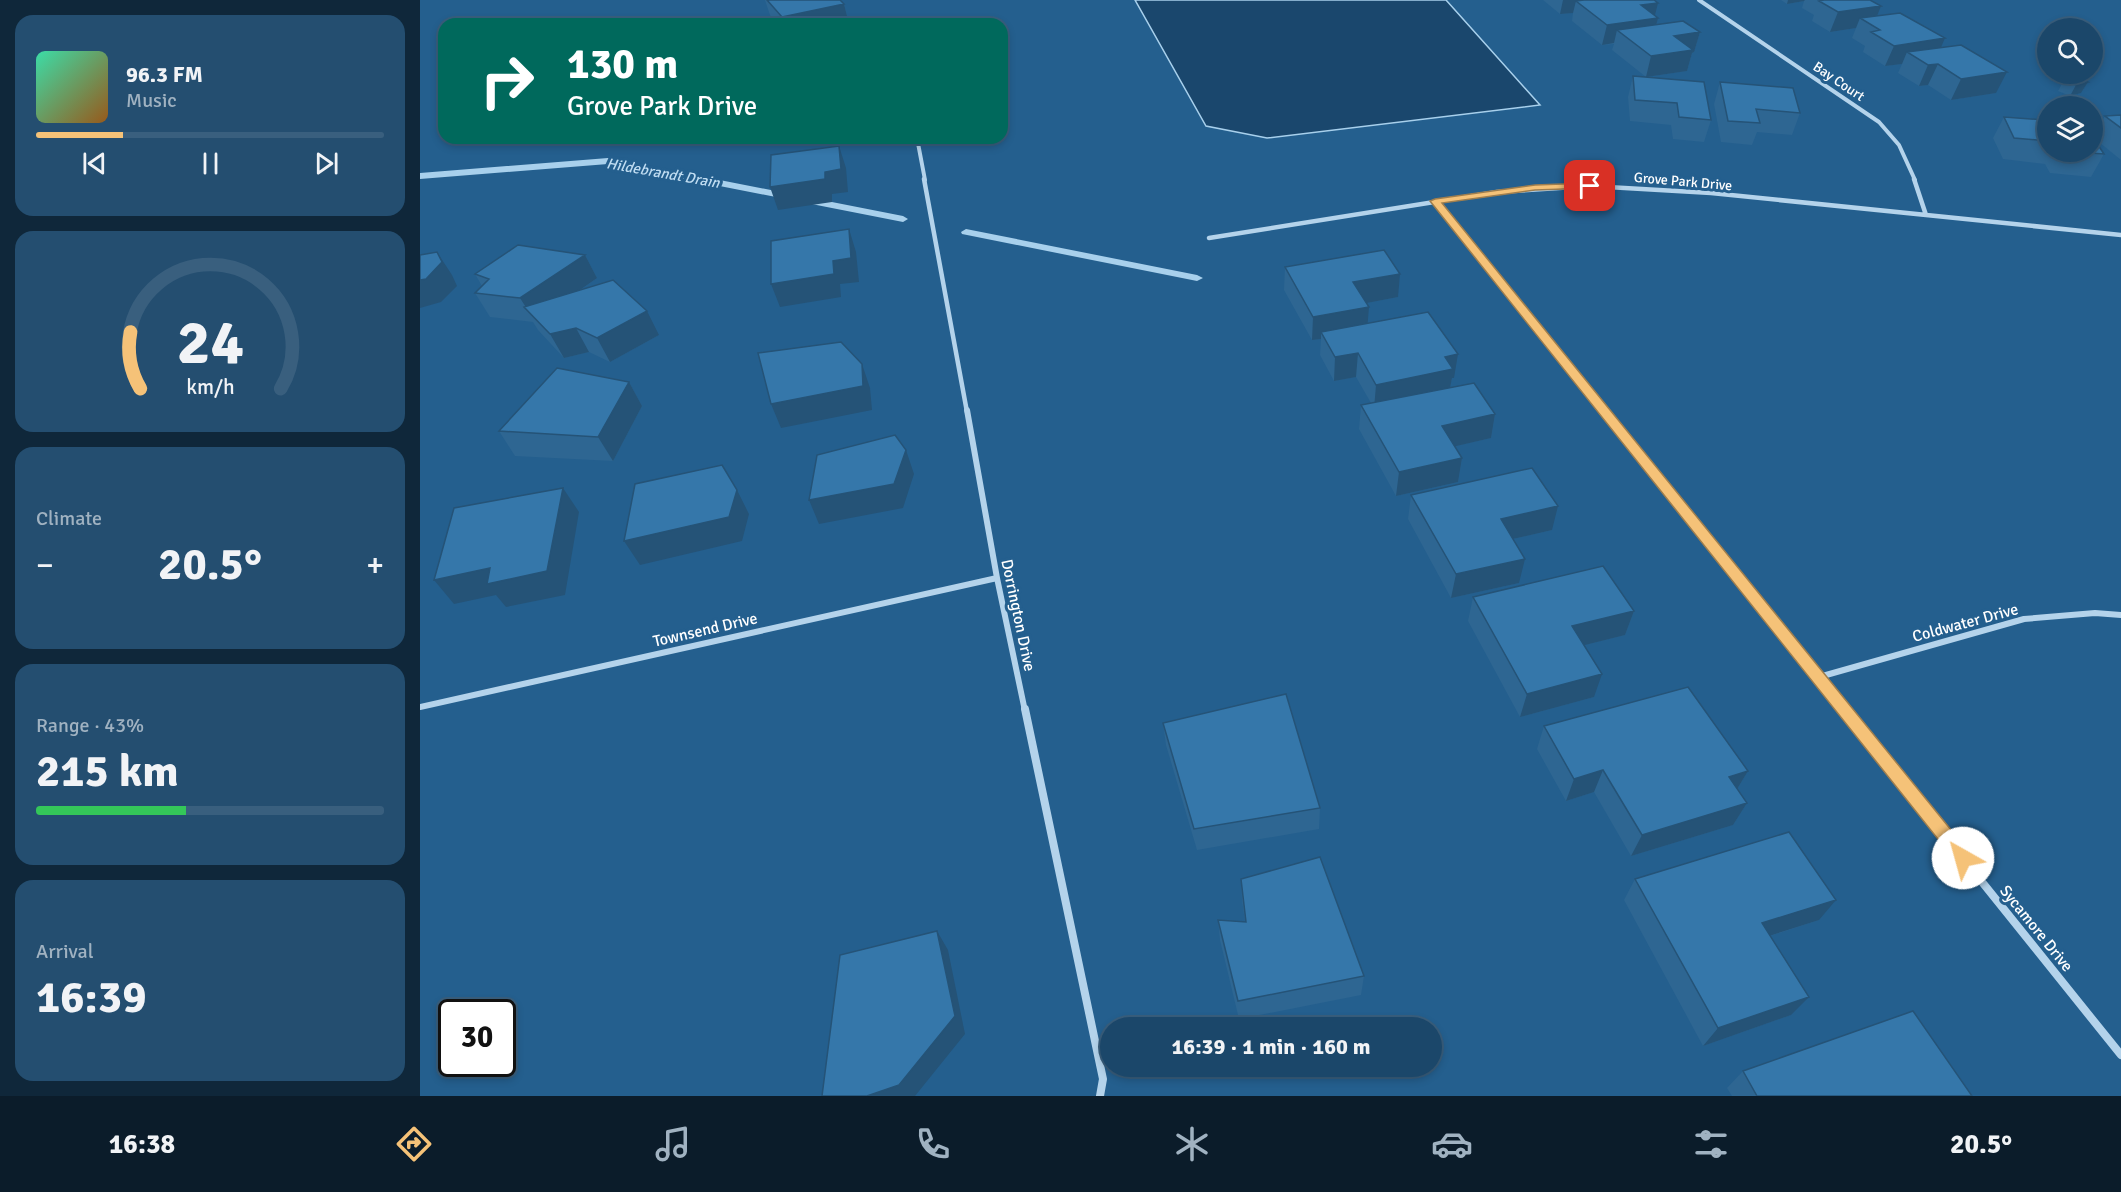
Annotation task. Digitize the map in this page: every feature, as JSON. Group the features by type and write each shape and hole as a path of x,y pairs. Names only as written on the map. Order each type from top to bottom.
{"street":[{"name":"Bay Court","path":"1699,0 1862,109 1883,126 1895,139 1903,153 1926,215"},
{"name":"Dorrington Drive","path":"918,144 997,578 1103,1079 1100,1096"},
{"name":"Grove Park Drive","path":"1209,238 1435,201 1535,188 1590,186 1654,188 2121,235"},
{"name":"Sycamore Drive","path":"1435,201 2121,1055"},
{"name":"Townsend Drive","path":"420,707 997,578"},
{"name":"Coldwater Drive","path":"1819,677 2024,619 2095,613 2121,615"}],"water":[{"path":"1135,0 1446,0 1540,105 1267,138 1206,126"}],"building":[{"path":"767,0 840,0 844,4 782,17"},
{"path":"1654,0 1658,3 1641,5 1658,18 1607,25 1576,1"},
{"path":"1870,0 1881,6 1838,12 1819,1"},
{"path":"1900,13 1945,38 1894,46 1871,32 1880,30 1860,18"},
{"path":"1683,21 1700,32 1674,36 1693,50 1651,56 1617,30"},
{"path":"1961,45 2007,72 1961,79 1938,64 1928,65 1907,52"},
{"path":"1633,76 1704,82 1711,120 1679,117 1677,103 1635,100"},
{"path":"1720,82 1793,88 1800,113 1756,109 1760,123 1728,121"},
{"path":"2121,115 2121,128 2105,116"},
{"path":"2004,117 2037,119 2037,140 2014,138"},
{"path":"839,146 841,169 825,172 825,179 770,187 771,155"},
{"path":"849,229 851,258 833,261 834,274 771,284 771,241"},
{"path":"518,245 585,255 520,298 475,293 489,279 475,274"},
{"path":"1384,250 1400,274 1353,282 1369,307 1313,317 1285,267"},
{"path":"437,252 442,262 426,279 420,280 420,255"},
{"path":"613,280 647,311 597,338 576,328 550,334 524,307"},
{"path":"1428,312 1458,354 1445,357 1453,369 1376,385 1358,353 1335,357 1321,332"},
{"path":"841,342 862,364 863,386 771,404 758,353"},
{"path":"557,368 629,382 598,437 499,431"},
{"path":"1474,383 1495,414 1442,426 1462,458 1399,472 1361,405"},
{"path":"895,435 906,450 894,484 809,500 817,455"},
{"path":"722,465 737,490 729,517 624,541 635,484"},
{"path":"1532,468 1558,506 1501,519 1525,559 1456,574 1411,495"},
{"path":"563,488 547,571 487,584 490,568 434,580 454,508"},
{"path":"1603,566 1634,611 1572,626 1602,674 1527,694 1473,597"},
{"path":"1688,687 1748,771 1729,777 1747,803 1642,835 1603,770 1574,779 1544,726"},
{"path":"1286,694 1320,808 1194,829 1163,723"},
{"path":"1789,832 1836,900 1762,923 1809,997 1718,1028 1635,879"},
{"path":"1320,857 1364,976 1238,1001 1218,920 1246,922 1241,879"},
{"path":"937,931 955,1016 899,1085 867,1096 822,1096 840,955"},
{"path":"1913,1011 1972,1096 1757,1096 1743,1071"}],"waterway":[{"name":"Hildebrandt Drain","path":"420,176 608,161 903,219"},
{"name":"Hildebrandt Drain","path":"966,232 1197,278"}],"route":[{"path":"1590,186 1535,188 1435,201 1963,858"}]}
